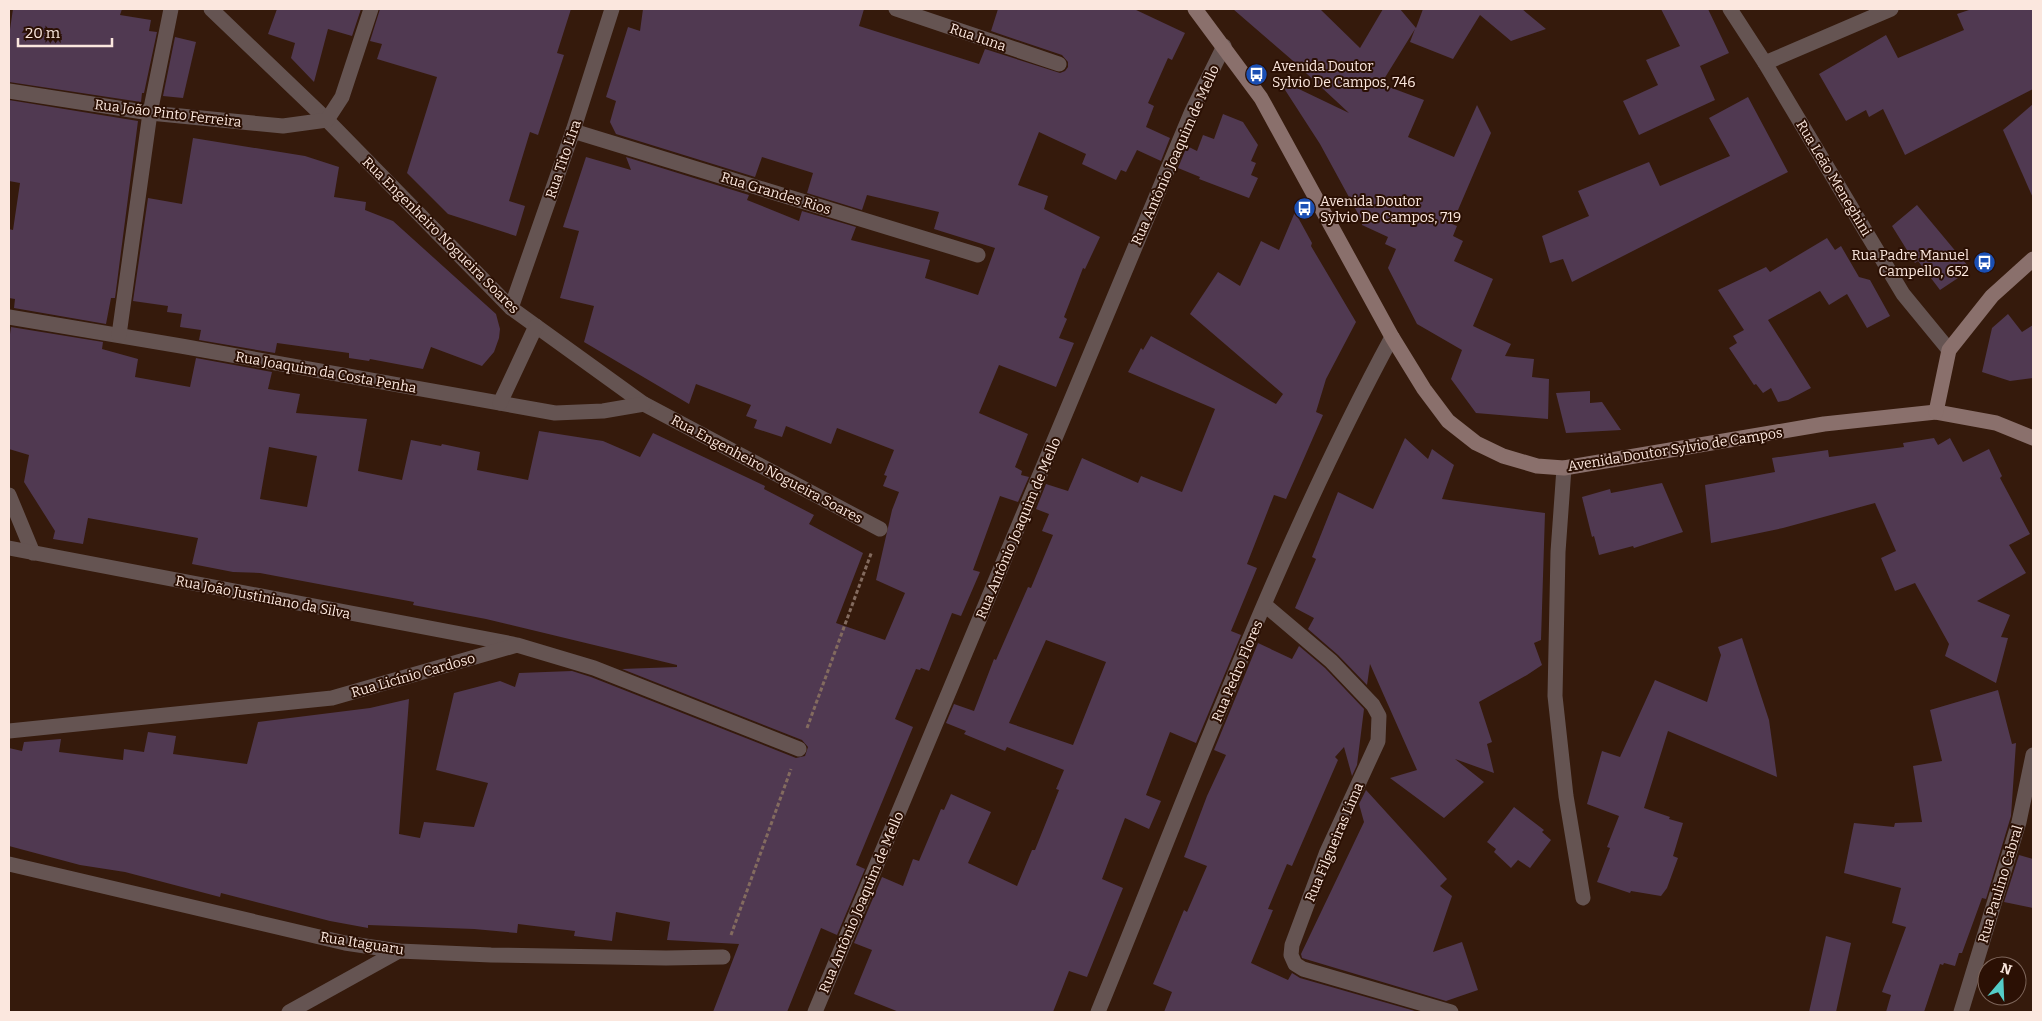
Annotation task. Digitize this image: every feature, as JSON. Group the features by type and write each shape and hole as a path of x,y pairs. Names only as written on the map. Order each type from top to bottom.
{"main road":[{"name":"Avenida Doutor Sylvio de Campos","path":"1196,9 1261,98 1392,337 1424,389 1448,421 1476,443 1503,456 1537,466 1564,468 1824,424 1936,412 1996,423 2033,438"},
{"path":"1936,412 1949,350 1962,331 1992,296 2033,258"}],"street":[{"path":"118,335 150,113 171,9"},
{"name":"Rua Engenheiro Nogueira Soares","path":"211,9 327,120 511,308 644,404 880,529"},
{"path":"327,120 342,97 371,9"},
{"name":"Rua Tito LIra","path":"511,308 573,131 612,9"},
{"name":"Rua Iuna","path":"896,9 1059,64"},
{"name":"Rua Leão Meneghini","path":"1730,9 1765,63 1903,294 1933,333 1949,350"},
{"path":"1765,63 1884,10"},
{"name":"Rua Antônio Joaquim de Mello","path":"815,1012 1192,111 1224,46"},
{"name":"Rua João Pinto Ferreira","path":"9,90 150,113 283,126 327,120"},
{"name":"Rua Grandes Rios","path":"573,131 978,255"},
{"name":"Rua Joaquim da Costa Penha","path":"9,317 555,413 602,411 644,404"},
{"path":"500,403 536,326"},
{"name":"Rua Pedro Flores","path":"1098,1012 1230,684 1347,425 1392,337"},
{"path":"1564,468 1558,552 1554,696 1565,787 1583,898"},
{"path":"9,495 33,553"},
{"name":"Rua João Justiniano da Silva","path":"9,548 517,645"},
{"name":"Rua Filgueiras Lima","path":"1265,605 1331,661 1373,705 1379,716 1378,740 1326,854 1297,930 1291,955 1295,964 1321,975 1451,1012"},
{"path":"517,645 594,668 799,749"},
{"name":"Rua Licínio Cardoso","path":"9,731 332,698 517,645"},
{"name":"Rua Paulino Cabral","path":"1961,1012 2019,822 2033,755"},
{"name":"Rua Itaguaru","path":"9,864 345,943 398,951 491,955 723,957"},
{"path":"289,1012 398,951"}],"building":[{"path":"13,9 122,9 120,15 151,20 149,31 157,32 141,102 9,82 9,36"},
{"path":"277,9 361,9 352,36 328,29 314,82 291,58 295,43 268,34"},
{"path":"380,9 571,9 557,53 564,55 538,135 530,132 509,201 525,206 516,236 448,214 407,173 437,77 377,59 382,44 370,41"},
{"path":"643,9 864,9 859,26 979,64 985,49 1060,73 1068,67 1068,62 1062,55 991,31 998,9 1134,9 1185,33 1172,60 1168,58 1148,103 1154,106 1146,127 1170,138 1161,161 1137,150 1126,172 1121,170 1116,180 1082,164 1086,154 1039,132 1018,185 1048,196 1044,209 1100,237 1085,269 1083,268 1064,317 1067,319 1059,338 1074,343 1056,387 999,365 979,413 1028,434 1015,467 1022,471 1021,475 1029,477 1018,502 1000,496 973,570 980,572 961,616 952,613 929,671 921,668 920,670 916,669 895,719 913,727 856,865 865,869 837,935 821,928 787,1012 713,1012 739,944 667,940 670,922 616,912 612,941 574,936 575,931 518,924 517,933 474,929 368,925 368,928 330,921 221,893 220,897 125,872 80,865 9,846 9,748 22,751 24,742 61,739 59,752 123,760 124,749 144,752 148,732 176,736 173,754 247,764 258,722 370,708 409,699 399,834 420,838 424,822 474,827 488,783 436,770 454,693 500,681 515,687 519,673 572,671 796,758 805,756 808,747 802,740 622,669 677,667 677,665 486,619 413,605 414,602 260,573 233,572 192,564 198,538 88,518 83,544 53,539 55,531 24,482 29,455 9,449 9,341 11,327 103,342 102,349 138,359 135,377 190,387 196,358 272,372 268,389 300,394 296,413 367,419 358,471 402,480 411,440 480,452 477,470 528,480 539,431 603,441 640,457 653,433 765,486 764,489 814,515 809,524 863,553 836,623 885,640 905,593 876,580 892,510 899,492 883,486 887,476 884,475 894,450 837,428 831,444 786,426 782,437 754,428 757,420 746,416 751,405 696,384 689,404 584,342 594,306 560,298 579,231 563,227 586,157 631,170 626,157 749,195 747,200 799,221 802,211 856,227 851,240 930,260 925,278 978,295 995,248 934,229 939,212 867,195 862,210 807,193 813,173 762,157 755,177 616,134 610,122 616,101 606,97 628,27 640,31","holes":["269,447 317,456 307,507 260,499"]},
{"path":"1233,9 1320,9 1360,48 1383,9 1400,9 1416,28 1423,9 1522,9 1546,29 1511,41 1480,15 1453,59 1410,42 1415,29 1381,84 1424,100 1408,137 1454,157 1477,105 1491,133 1452,224 1457,226 1453,236 1463,241 1454,261 1493,279 1473,326 1511,344 1505,356 1534,359 1532,377 1549,379 1548,419 1476,413 1451,379 1462,350 1417,324 1388,268 1396,249 1385,244 1388,237 1362,225 1362,221 1320,144 1278,79 1349,113"},
{"path":"1661,9 1708,9 1729,53 1700,66 1715,100 1639,135 1623,101 1658,85 1646,60 1680,46"},
{"path":"1972,9 2033,9 2033,89 1905,155 1883,109 1869,117 1866,110 1846,121 1819,74 1886,35 1898,58 1964,30 1957,14"},
{"path":"175,37 196,42 183,98 163,96"},
{"path":"1748,97 1788,172 1572,282 1563,259 1550,263 1542,236 1589,216 1578,191 1649,162 1660,186 1730,156 1709,118"},
{"path":"9,100 138,121 115,298 111,298 106,324 14,308 15,299 9,298 9,229 13,230 20,183 9,181"},
{"path":"2033,104 2033,198 2003,130"},
{"path":"1223,114 1243,122 1258,145 1251,161 1256,163 1251,175 1258,178 1249,198 1199,179 1200,177 1178,168 1187,146 1197,151 1203,135 1214,139"},
{"path":"193,138 305,156 339,167 334,197 366,202 365,210 393,221 496,314 500,329 494,352 482,366 431,347 423,369 370,359 369,361 349,358 349,353 277,343 275,353 199,340 201,330 180,327 182,314 167,312 168,306 133,301 148,198 182,204"},
{"path":"1917,205 1968,266 1963,271 1964,274 1940,290 1918,261 1915,263 1892,226"},
{"path":"1295,212 1312,243 1311,246 1356,322 1326,379 1316,412 1323,415 1286,499 1274,495 1247,564 1257,568 1231,631 1241,635 1196,743 1170,732 1146,795 1161,801 1149,829 1125,818 1102,879 1123,888 1087,977 1069,971 1053,1012 899,1012 854,994 872,950 854,943 882,877 903,886 913,859 919,861 941,809 944,810 951,794 991,812 968,863 1017,886 1032,850 1035,850 1059,790 1056,789 1064,770 1007,747 1005,751 964,734 966,731 946,723 954,704 974,711 994,659 996,660 1028,587 1031,588 1053,535 1042,531 1049,514 1036,509 1046,484 1068,491 1082,458 1138,483 1141,476 1182,492 1215,409 1128,372 1141,348 1143,350 1151,336 1276,404 1283,394 1190,314 1218,272 1240,286 1261,241 1279,250","holes":["1046,640 1106,662 1073,745 1009,723"]},
{"path":"1827,238 1835,250 1841,246 1859,277 1870,280 1890,316 1867,328 1847,294 1829,305 1820,291 1768,320 1811,388 1788,400 1778,402 1771,388 1763,393 1756,384 1754,385 1729,348 1737,343 1733,336 1744,330 1718,290 1766,267 1770,272"},
{"path":"2008,314 2022,332 2033,325 2033,378 2010,381 1982,372 1992,328"},
{"path":"1590,391 1590,403 1602,402 1621,430 1566,433 1556,393"},
{"path":"1405,438 1428,459 1432,449 1454,465 1442,499 1545,513 1541,640 1534,643 1542,665 1479,702 1492,742 1487,744 1494,773 1455,759 1484,782 1444,818 1390,778 1417,770 1370,664 1367,685 1338,655 1308,629 1314,618 1295,608 1316,559 1312,557 1338,492 1373,509"},
{"path":"1934,438 1938,445 1950,438 1963,462 1989,449 2002,476 2000,478 2030,534 2009,545 2026,573 1977,601 2010,615 2001,637 2008,638 1996,683 1945,656 1949,644 1915,583 1895,591 1881,558 1896,551 1875,503 1783,528 1711,543 1705,485 1775,472 1772,458 1828,450 1829,457 1904,447 1903,443"},
{"path":"1662,483 1683,532 1634,548 1633,546 1599,555 1594,536 1592,537 1582,497 1610,489 1611,493"},
{"path":"1742,638 1769,720 1777,777 1668,731 1644,808 1683,823 1673,856 1678,858 1667,888 1661,896 1631,891 1630,893 1597,882 1610,848 1607,847 1619,816 1587,804 1602,751 1620,757 1655,680 1707,702 1721,655 1718,647"},
{"path":"1258,643 1292,659 1299,646 1325,668 1364,709 1357,765 1352,776 1344,747 1335,757 1338,760 1292,866 1287,864 1268,909 1273,910 1251,963 1288,980 1292,973 1300,978 1415,1011 1164,1012 1172,992 1153,984 1184,910 1187,912 1207,866 1184,857 1207,796 1226,755 1214,750"},
{"path":"1998,690 2012,744 2016,743 2011,816 1986,899 1982,898 1962,953 1959,953 1955,966 1944,963 1943,965 1940,964 1924,1012 1886,1012 1891,995 1882,992 1906,927 1892,923 1901,888 1844,873 1854,823 1894,827 1895,823 1922,822 1913,766 1942,761 1930,710"},
{"path":"1366,790 1447,879 1440,886 1452,896 1433,952 1462,942 1478,990 1446,1001 1302,958 1301,954 1364,822 1359,804"},
{"path":"1514,807 1544,830 1542,832 1551,840 1530,868 1518,860 1511,868 1494,852 1496,849 1487,842"},
{"path":"2019,855 2033,859 2033,908 2004,902"},
{"path":"1826,936 1851,943 1836,1012 1809,1012"}],"place":[{"name":"Avenida Doutor Sylvio De Campos, 746","path":"1256,74"},
{"name":"Avenida Doutor Sylvio De Campos, 719","path":"1304,209"},
{"name":"Rua Padre Manuel Campello, 652","path":"1985,263"}]}
